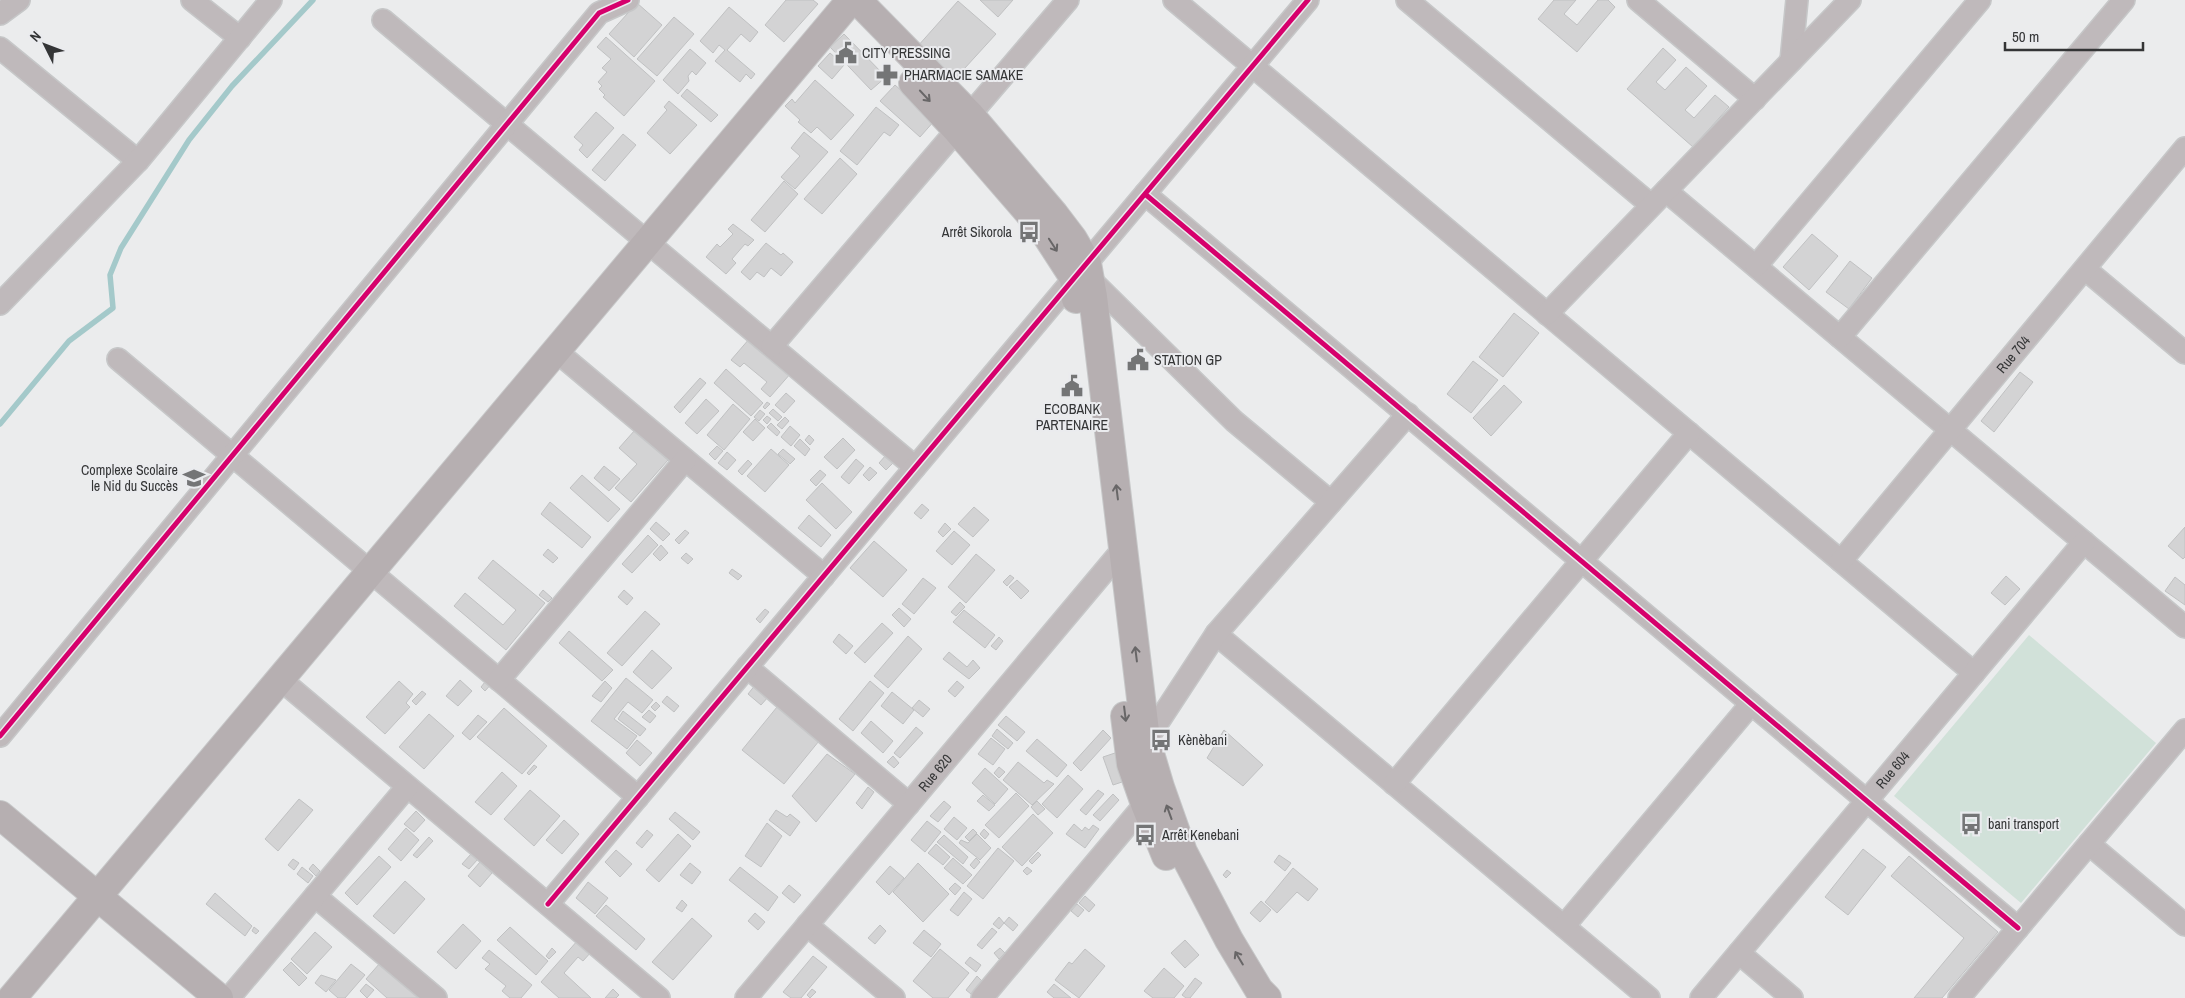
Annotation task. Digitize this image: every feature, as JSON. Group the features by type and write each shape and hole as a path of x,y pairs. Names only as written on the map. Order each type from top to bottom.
{"main road":[{"path":"12,998 849,2 963,122 1041,227 1083,273 1074,290 1115,559 1146,740 1183,852 1229,940 1255,983 1267,998"},
{"path":"1115,559 1131,764 1145,804 1186,900 1243,998"},
{"path":"0,815 219,998"}],"street":[{"path":"0,14 19,0"},
{"path":"192,0 240,38"},
{"path":"4,294 138,161 271,0"},
{"path":"0,736 600,13 628,0"},
{"path":"772,346 1068,0"},
{"path":"1174,0 1974,673"},
{"path":"548,904 915,467 1083,273 1145,194 1308,0"},
{"path":"1407,0 1659,198 1756,266 2185,627"},
{"path":"1638,0 1755,98"},
{"path":"1791,61 1797,0"},
{"path":"1547,314 1850,0"},
{"path":"1756,266 1980,0"},
{"path":"1840,337 2124,0"},
{"path":"383,20 915,467"},
{"path":"0,48 138,161"},
{"name":"Rue 704","path":"1841,561 2185,148"},
{"path":"1145,194 2018,928"},
{"path":"2085,269 2185,353"},
{"path":"1083,273 1234,421 1331,502"},
{"path":"556,351 824,576"},
{"path":"118,359 638,797"},
{"path":"1131,764 1216,634 1408,414"},
{"path":"1394,784 1689,433"},
{"path":"500,680 685,460"},
{"name":"Rue 604","path":"1701,998 2084,542"},
{"name":"Rue 620","path":"746,998 1115,559"},
{"path":"1216,634 1649,998"},
{"path":"747,667 909,804"},
{"path":"280,679 659,998"},
{"path":"1564,926 1751,704"},
{"path":"1959,998 2185,730"},
{"path":"229,998 408,786"},
{"path":"982,998 1145,804"},
{"path":"2089,844 2185,925"},
{"path":"315,896 436,998"},
{"path":"807,925 894,998"},
{"path":"1739,953 1792,998"}],"shaded area":[{"path":"2029,635 2156,743 2021,903 1894,796"}],"building":[{"path":"786,0 813,0 818,4 784,42 765,25"},
{"path":"980,0 1013,0 998,17"},
{"path":"1554,0 1576,0 1564,14 1577,25 1598,0 1608,0 1615,7 1577,52 1538,19"},
{"path":"958,1 996,34 954,80 917,47"},
{"path":"637,3 662,25 634,57 609,34"},
{"path":"729,7 758,32 750,42 741,34 727,50 755,74 751,79 746,74 740,82 715,61 725,50 719,45 713,53 700,41"},
{"path":"674,17 694,34 657,76 637,59"},
{"path":"844,34 886,77 871,90 830,47"},
{"path":"606,37 655,81 624,116 603,97 605,95 599,89 602,86 598,82 607,72 602,68 611,59 597,47"},
{"path":"1663,48 1676,60 1656,82 1665,90 1686,67 1707,86 1685,110 1694,118 1715,95 1729,107 1693,147 1627,89"},
{"path":"690,49 706,63 696,75 692,71 688,76 689,81 678,94 663,80"},
{"path":"830,53 844,65 832,79 818,66"},
{"path":"815,80 854,115 831,140 817,127 811,133 798,122 800,120 785,106 792,99 795,103"},
{"path":"895,85 935,120 920,137 880,101"},
{"path":"687,89 718,115 711,122 681,96"},
{"path":"669,101 697,125 670,154 647,133 667,110 664,107"},
{"path":"876,107 899,125 890,136 884,132 857,165 840,151"},
{"path":"596,112 614,128 587,158 579,150 583,145 574,137"},
{"path":"804,132 828,152 795,189 781,177 800,156 791,148"},
{"path":"623,134 636,145 605,181 592,170"},
{"path":"840,158 857,174 822,214 804,199"},
{"path":"784,181 798,194 765,232 751,220"},
{"path":"733,224 754,240 748,246 745,244 732,259 736,263 726,274 706,257 717,244 720,247 733,234 728,229"},
{"path":"1812,234 1838,256 1809,290 1783,267"},
{"path":"766,243 781,255 783,253 793,262 781,276 771,268 764,277 757,272 750,280 741,272"},
{"path":"1850,261 1872,278 1849,309 1826,292"},
{"path":"1514,313 1539,333 1503,377 1479,357"},
{"path":"750,338 791,373 770,397 761,389 767,382 744,363 740,367 731,360"},
{"path":"1473,361 1498,380 1471,413 1447,394"},
{"path":"726,369 763,403 751,416 714,383"},
{"path":"2020,372 2033,382 1994,432 1981,421"},
{"path":"700,378 706,383 680,413 674,407"},
{"path":"1504,385 1522,402 1491,436 1473,418"},
{"path":"786,393 795,401 784,413 775,405"},
{"path":"706,399 719,411 697,434 685,423"},
{"path":"767,402 770,404 765,409 763,407"},
{"path":"733,404 750,419 724,450 707,435"},
{"path":"773,409 782,417 778,421 769,413"},
{"path":"760,410 765,414 759,421 754,417"},
{"path":"767,416 771,419 767,424 763,420"},
{"path":"785,417 789,421 782,429 777,425"},
{"path":"755,419 765,428 753,441 743,432"},
{"path":"771,423 780,432 777,436 767,427"},
{"path":"790,426 800,435 791,446 781,437"},
{"path":"635,430 668,460 631,502 615,488 637,464 619,448"},
{"path":"809,435 814,440 810,445 805,440"},
{"path":"843,438 855,450 837,469 824,457"},
{"path":"800,439 810,449 805,456 794,446"},
{"path":"717,446 723,451 715,460 709,454"},
{"path":"771,449 789,465 765,492 747,476"},
{"path":"783,449 795,459 790,464 778,454"},
{"path":"727,452 736,460 727,470 718,463"},
{"path":"886,455 894,462 886,470 879,463"},
{"path":"856,459 864,466 849,484 841,477"},
{"path":"748,460 752,464 742,475 738,471"},
{"path":"604,466 620,479 609,491 594,478"},
{"path":"870,467 877,473 869,481 863,475"},
{"path":"820,470 826,475 816,486 810,480"},
{"path":"582,475 620,509 608,522 570,488"},
{"path":"822,483 852,512 836,529 806,500"},
{"path":"550,502 591,537 582,548 541,514"},
{"path":"922,504 929,510 921,519 914,513"},
{"path":"974,507 989,520 973,537 958,524"},
{"path":"809,515 831,535 821,547 798,528"},
{"path":"656,522 670,534 663,541 650,529"},
{"path":"945,523 951,529 943,537 938,532"},
{"path":"2185,527 2185,557 2183,559 2168,546"},
{"path":"685,530 689,533 679,544 675,540"},
{"path":"954,531 970,545 952,565 936,551"},
{"path":"648,535 658,545 632,573 622,564"},
{"path":"874,541 907,570 883,597 850,568"},
{"path":"661,545 668,553 660,561 653,554"},
{"path":"548,549 558,558 553,563 543,555"},
{"path":"686,553 693,559 688,564 681,558"},
{"path":"976,554 995,570 966,603 948,587"},
{"path":"493,560 545,603 506,650 454,606 465,593 503,625 516,610 478,578"},
{"path":"732,569 742,576 738,580 729,573"},
{"path":"1010,575 1014,578 1007,586 1003,582"},
{"path":"2006,576 2020,589 2005,605 1991,593"},
{"path":"2175,577 2185,585 2185,605 2165,591"},
{"path":"923,578 936,588 914,614 902,604"},
{"path":"1017,580 1029,591 1021,599 1009,587"},
{"path":"543,590 552,598 548,602 539,595"},
{"path":"624,590 633,598 627,605 618,597"},
{"path":"960,602 965,607 956,616 951,612"},
{"path":"899,608 911,619 904,627 892,615"},
{"path":"765,609 769,612 760,623 756,619"},
{"path":"964,610 995,635 985,648 953,622"},
{"path":"645,611 660,624 622,666 607,653"},
{"path":"882,623 893,633 865,663 854,653"},
{"path":"569,631 613,670 602,681 559,643"},
{"path":"839,634 853,646 846,654 833,642"},
{"path":"908,636 922,649 888,688 874,676"},
{"path":"999,637 1003,641 996,650 991,646"},
{"path":"652,650 672,668 652,689 633,672"},
{"path":"949,652 967,667 973,660 980,668 969,679 943,659"},
{"path":"489,677 493,682 485,691 481,687"},
{"path":"626,678 653,700 642,713 628,702 614,719 637,736 627,749 591,721"},
{"path":"460,680 472,691 458,706 446,696"},
{"path":"399,681 413,694 406,703 410,707 385,734 366,717"},
{"path":"605,681 612,688 601,702 592,696"},
{"path":"870,681 884,693 853,731 839,719"},
{"path":"957,681 964,687 955,697 948,691"},
{"path":"756,684 769,696 761,705 748,694"},
{"path":"422,691 426,694 416,705 412,701"},
{"path":"892,692 914,710 903,724 881,706"},
{"path":"667,696 679,706 674,712 662,702"},
{"path":"919,700 930,709 923,717 912,708"},
{"path":"656,702 660,706 655,711 651,707"},
{"path":"777,707 819,741 784,784 742,750"},
{"path":"504,708 547,746 522,774 477,737"},
{"path":"649,710 656,716 650,723 642,717"},
{"path":"623,711 646,729 640,736 618,719"},
{"path":"429,714 454,736 424,769 399,747"},
{"path":"478,715 487,722 470,740 462,733"},
{"path":"1006,716 1025,732 1017,741 998,725"},
{"path":"871,721 893,741 883,753 861,733"},
{"path":"916,727 923,733 900,758 894,753"},
{"path":"997,729 1013,743 1008,749 992,736"},
{"path":"1103,730 1111,738 1081,771 1073,763"},
{"path":"1224,730 1263,765 1243,786 1207,758"},
{"path":"991,738 1005,749 993,765 978,754"},
{"path":"1037,739 1067,765 1057,777 1026,751"},
{"path":"637,740 652,753 640,766 626,753"},
{"path":"1115,753 1125,781 1113,785 1103,757"},
{"path":"827,754 855,774 816,822 792,796"},
{"path":"893,756 899,763 894,768 887,762"},
{"path":"1018,762 1044,783 1047,780 1054,784 1032,805 1003,780"},
{"path":"534,765 537,767 529,775 527,773"},
{"path":"999,767 1005,772 999,778 994,773"},
{"path":"985,768 1008,789 995,804 972,783"},
{"path":"502,772 517,786 491,815 475,802"},
{"path":"1068,775 1083,789 1057,818 1042,804"},
{"path":"868,787 874,792 862,809 856,803"},
{"path":"530,790 560,816 534,846 504,819"},
{"path":"1098,790 1104,794 1086,815 1080,810"},
{"path":"1016,793 1029,806 999,838 985,825"},
{"path":"1113,794 1119,800 1100,821 1093,815"},
{"path":"983,795 995,805 989,811 977,801"},
{"path":"299,799 313,810 278,851 265,839"},
{"path":"944,801 951,807 938,822 930,816"},
{"path":"1037,801 1045,809 1038,815 1031,807"},
{"path":"776,810 787,817 790,814 800,822 790,836 769,820"},
{"path":"416,811 425,820 414,832 404,824"},
{"path":"675,812 700,832 693,840 669,819"},
{"path":"1033,814 1053,833 1022,866 1002,847"},
{"path":"954,817 967,828 957,840 944,829"},
{"path":"564,820 579,834 562,854 546,840"},
{"path":"927,821 941,832 925,852 911,840"},
{"path":"767,823 782,836 761,867 745,856"},
{"path":"1074,824 1082,831 1085,827 1089,830 1093,825 1099,829 1085,848 1066,834"},
{"path":"406,828 419,840 401,861 388,849"},
{"path":"973,829 977,833 969,841 965,837"},
{"path":"984,829 989,834 985,839 980,834"},
{"path":"647,830 653,835 642,848 636,843"},
{"path":"678,834 691,846 659,882 646,870"},
{"path":"977,834 991,848 980,860 959,843 961,840 968,843"},
{"path":"944,835 968,857 963,864 937,842"},
{"path":"429,837 433,841 417,858 413,855"},
{"path":"936,844 950,857 943,865 928,853"},
{"path":"998,848 1014,861 983,899 967,886"},
{"path":"1863,849 1886,867 1848,915 1825,897"},
{"path":"616,850 632,864 620,877 605,862"},
{"path":"1038,852 1041,855 1032,864 1029,861"},
{"path":"471,854 478,859 469,869 462,864"},
{"path":"1279,855 1291,863 1285,871 1274,862"},
{"path":"379,856 391,867 357,905 345,893"},
{"path":"1909,856 1998,932 1942,998 1914,998 1964,938 1891,876"},
{"path":"953,858 972,875 963,884 944,868"},
{"path":"976,858 980,862 974,869 970,865"},
{"path":"293,859 299,863 294,870 288,865"},
{"path":"480,862 492,873 480,887 468,876"},
{"path":"690,863 701,872 692,884 680,875"},
{"path":"918,863 949,894 923,922 893,892"},
{"path":"313,864 320,871 316,876 309,869"},
{"path":"890,866 904,878 889,895 876,882"},
{"path":"302,867 313,876 308,883 297,874"},
{"path":"740,867 778,897 768,911 729,880"},
{"path":"1027,867 1032,871 1027,875 1023,871"},
{"path":"1293,868 1318,889 1308,901 1297,892 1277,913 1265,902"},
{"path":"1227,870 1231,873 1226,878 1223,875"},
{"path":"405,881 425,899 394,934 373,916"},
{"path":"588,882 608,898 595,914 576,898"},
{"path":"955,883 961,888 955,895 949,889"},
{"path":"789,885 801,895 794,903 782,893"},
{"path":"964,892 972,899 958,916 950,910"},
{"path":"215,893 252,926 245,936 206,904"},
{"path":"1085,896 1095,905 1089,912 1079,903"},
{"path":"682,900 687,905 682,912 676,908"},
{"path":"1261,901 1271,910 1260,922 1250,913"},
{"path":"1077,904 1084,910 1078,917 1071,911"},
{"path":"606,905 645,939 636,950 596,916"},
{"path":"755,913 765,922 758,930 748,921"},
{"path":"999,917 1004,923 999,929 993,924"},
{"path":"1009,917 1018,925 1013,931 1004,923"},
{"path":"692,918 712,936 673,980 652,962"},
{"path":"463,924 481,941 456,969 437,952"},
{"path":"880,925 886,931 875,944 868,938"},
{"path":"254,927 259,931 256,934 252,931"},
{"path":"510,927 548,961 536,975 497,940"},
{"path":"992,928 997,932 982,949 977,945"},
{"path":"924,930 941,944 931,957 913,943"},
{"path":"315,932 332,947 307,974 291,959"},
{"path":"578,940 592,951 583,961 578,957 564,973 591,998 559,998 541,982"},
{"path":"1185,940 1199,955 1185,968 1171,953"},
{"path":"552,948 556,952 549,959 546,956"},
{"path":"1000,948 1005,953 999,959 994,953"},
{"path":"940,949 969,973 948,998 933,998 913,981"},
{"path":"1085,949 1105,966 1079,998 1055,980 1069,962 1072,964"},
{"path":"489,950 532,985 521,998 510,998 502,991 506,986 485,969 490,964 482,958"},
{"path":"813,956 827,967 801,998 791,998 783,992"},
{"path":"970,957 981,965 976,972 965,963"},
{"path":"291,962 307,978 299,986 283,970"},
{"path":"380,963 419,998 387,998 366,979"},
{"path":"351,964 365,975 345,998 338,998 329,990"},
{"path":"1164,968 1184,986 1174,998 1153,998 1144,991"},
{"path":"321,975 336,980 326,992 315,983"},
{"path":"977,976 982,981 971,994 966,990"},
{"path":"1195,978 1202,983 1190,998 1186,998 1182,995"},
{"path":"366,984 374,990 367,998 360,991"},
{"path":"1054,984 1071,998 1054,998 1047,992"},
{"path":"613,989 619,995 616,998 605,998"},
{"path":"812,989 816,992 810,998 807,995"}],"waterway":[{"path":"0,424 69,341 113,308 110,275 121,248 189,140 232,86 313,0"}],"cycle path":[{"path":"0,736 599,13 628,0"},
{"path":"548,904 1308,0"},
{"path":"1145,194 2018,928"}],"place":[{"name":"CITY PRESSING","path":"846,53"},
{"name":"PHARMACIE SAMAKE","path":"887,75"},
{"name":"Arrêt Sikorola","path":"1029,232"},
{"name":"STATION GP","path":"1138,360"},
{"name":"ECOBANK PARTENAIRE","path":"1072,386"},
{"name":"Complexe Scolaire le Nid du Succès","path":"194,478"},
{"name":"Kènèbani","path":"1161,740"},
{"name":"bani transport","path":"1971,824"},
{"name":"Arrêt Kenebani","path":"1145,835"}]}
